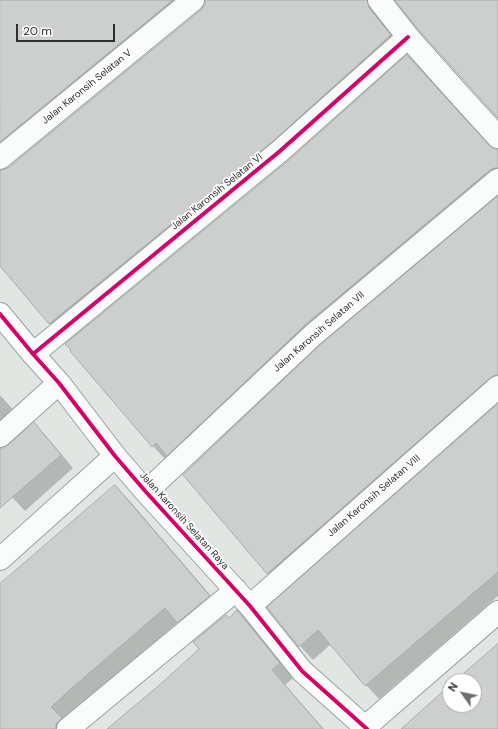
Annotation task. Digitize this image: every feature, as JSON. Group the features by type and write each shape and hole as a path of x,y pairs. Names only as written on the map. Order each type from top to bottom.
{"street":[{"name":"Jalan Karonsih Selatan V","path":"0,158 193,0"},
{"path":"379,0 408,37 498,137"},
{"name":"Jalan Karonsih Selatan VI","path":"33,354 280,151 408,37"},
{"name":"Jalan Karonsih Selatan VII","path":"146,492 313,335 498,180"},
{"name":"Jalan Karonsih Selatan Raya","path":"0,314 59,383 115,456 243,598 302,671 365,728 498,612"},
{"path":"0,436 59,383"},
{"name":"Jalan Karonsih Selatan VIII","path":"68,729 243,598 498,387"},
{"path":"0,559 115,456"}],"building":[{"path":"0,0 173,0 0,142"},
{"path":"205,0 367,0 369,8 391,35 272,142 49,324 0,266 0,170 8,168 201,10 205,5"},
{"path":"395,0 498,0 498,118 418,29"},
{"path":"407,55 489,145 494,149 498,149 498,168 490,170 305,325 167,456 156,443 152,447 65,344 288,161"},
{"path":"498,196 498,375 490,378 267,574 183,475 321,344"},
{"path":"498,404 498,572 365,686 318,630 299,647 267,607"},
{"path":"34,422 61,455 0,508 0,448 8,445"},
{"path":"115,485 210,596 177,623 165,608 73,687 51,707 62,718 56,724 56,729 0,729 0,584"},
{"path":"237,610 280,663 272,670 323,729 107,729 163,682 199,649 193,642 226,615 229,618"},
{"path":"498,644 498,729 401,729 442,692 442,713 482,713 482,673 464,673"}],"cycle path":[{"path":"33,354 280,151 408,37"},
{"path":"0,314 59,383 115,456 250,606 302,671 367,729"}]}
